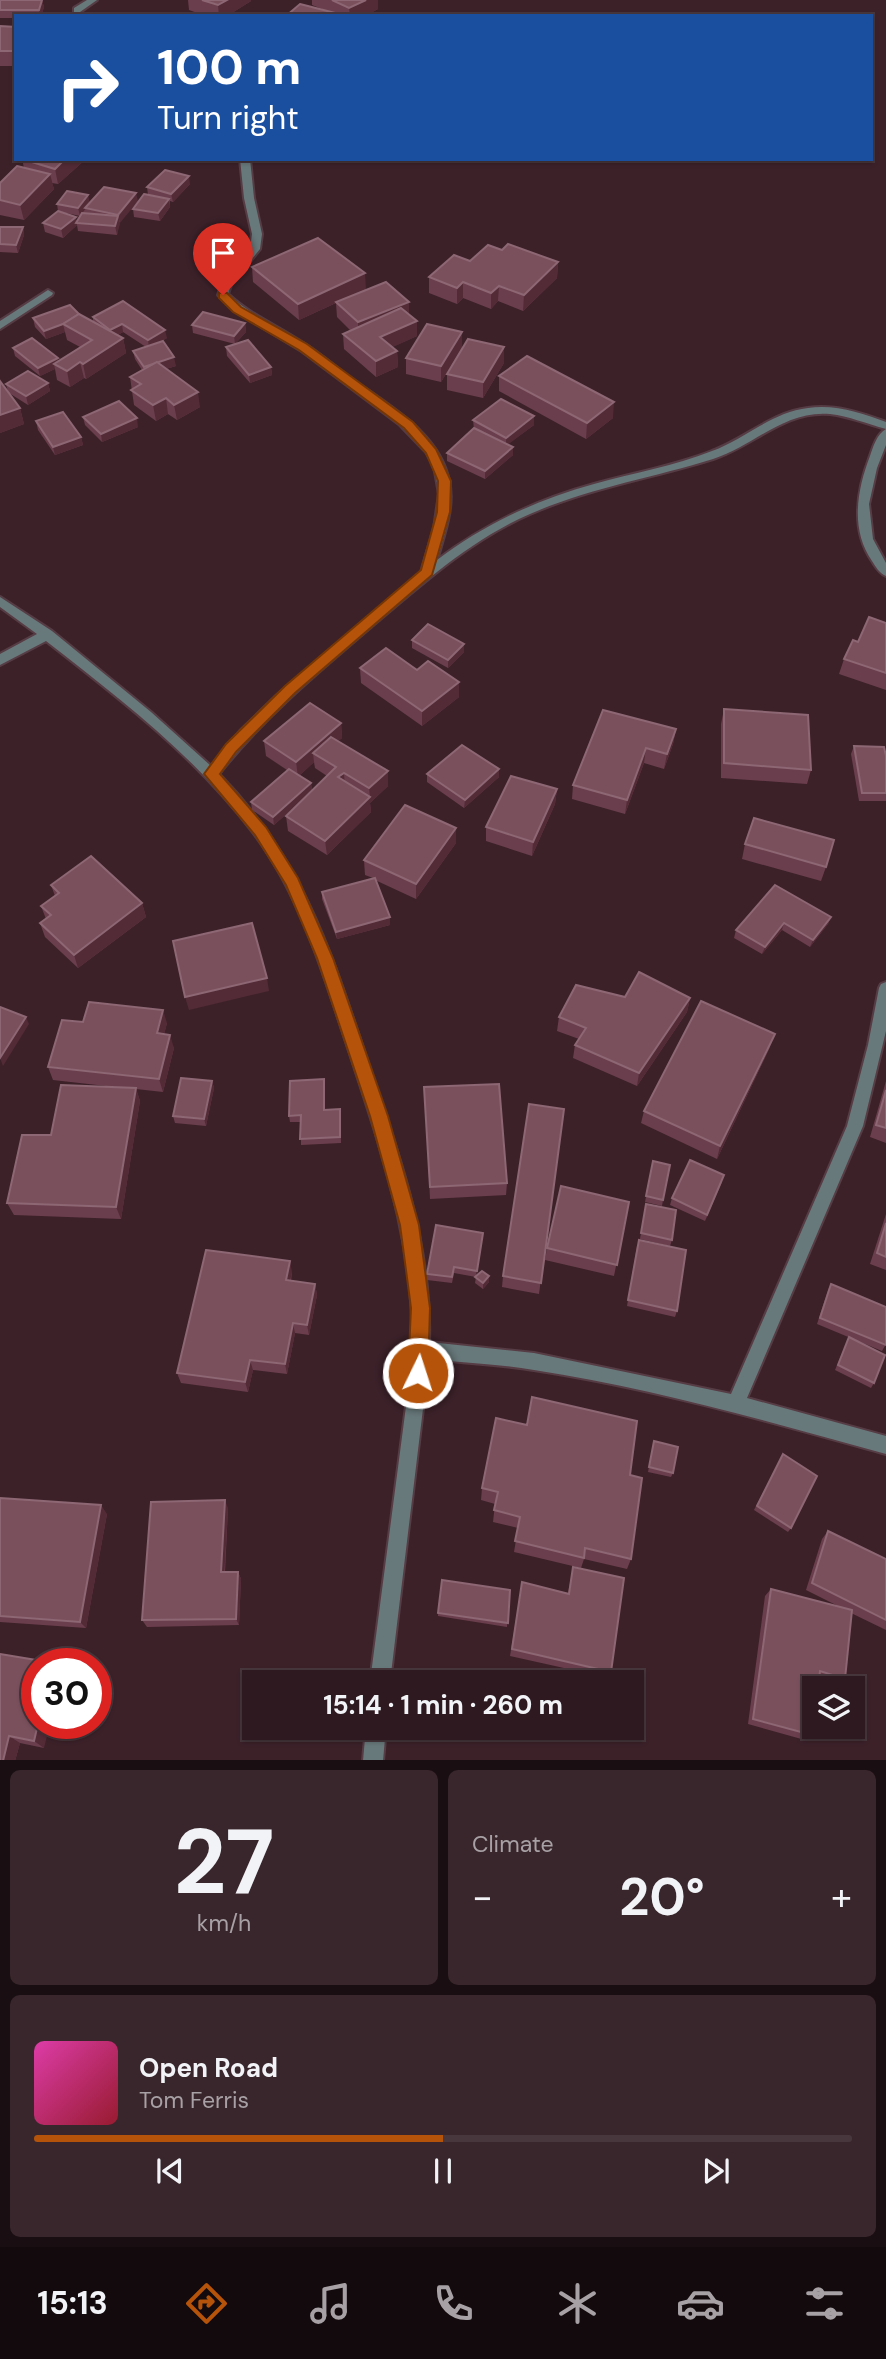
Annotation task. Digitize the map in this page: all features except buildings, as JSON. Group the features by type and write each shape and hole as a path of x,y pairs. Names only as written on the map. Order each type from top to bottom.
{"street":[{"path":"77,10 93,0"},
{"path":"245,161 249,198 257,234 255,249 226,285 223,295 237,310 289,338 389,410 408,425 431,452 444,481 444,512 427,572"},
{"path":"0,326 48,293"},
{"path":"212,774 239,739 290,690 427,572 475,537 523,512 548,501 719,453 798,413 828,411 852,414 886,426"},
{"path":"886,433 866,479 862,505 863,531 876,561 886,572"},
{"path":"0,601 48,634 174,737 212,774 261,831 292,883 325,958 379,1116 409,1225 421,1308 421,1350 381,1670"},
{"path":"0,660 48,634"},
{"path":"736,1404 855,1126 876,1045 886,988"},
{"path":"421,1350 534,1361 736,1404 886,1445"},
{"path":"373,1760 375,1740"}],"route":[{"path":"223,295 237,310 303,347 408,425 431,452 444,481 444,512 427,572 290,690 231,748 212,774 261,831 292,883 325,958 379,1116 409,1225 421,1308 418,1373"}]}
